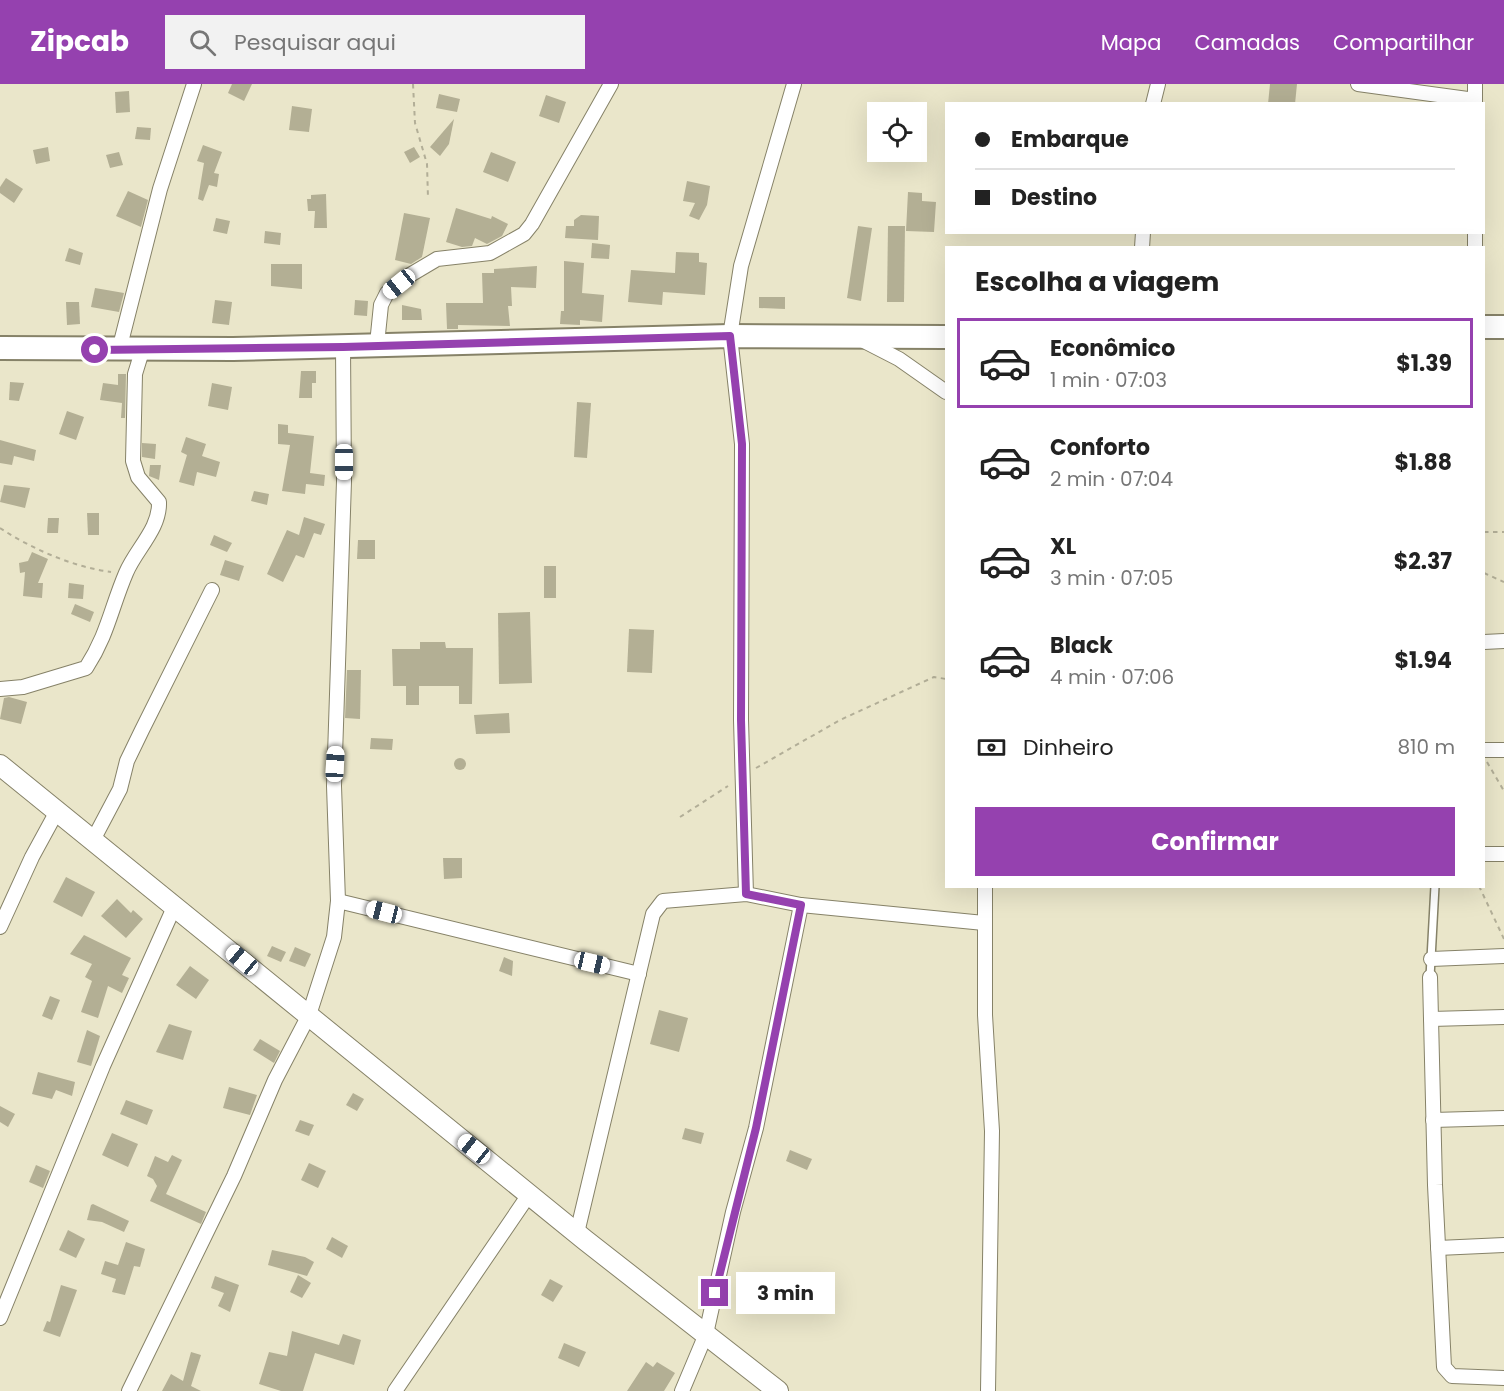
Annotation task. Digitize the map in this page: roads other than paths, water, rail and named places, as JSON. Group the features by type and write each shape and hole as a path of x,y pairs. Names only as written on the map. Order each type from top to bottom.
{"main road":[{"path":"1485,327 1504,327"},
{"path":"0,348 119,350 343,347 376,344 730,336 945,337"}],"street":[{"path":"119,350 160,189 194,84"},
{"path":"376,344 381,305 387,293 410,274 437,259 490,253 524,234 532,224 611,84"},
{"path":"746,894 742,777 742,444 730,336 741,266 794,84"},
{"path":"1154,102 1158,84"},
{"path":"1358,84 1475,102 1475,84"},
{"path":"857,338 900,359 945,391"},
{"path":"129,1391 234,1176 275,1080 309,1015 334,938 338,901 334,786 344,481 343,347"},
{"path":"0,689 23,687 86,668 102,644 125,574 154,525 159,502 138,477 133,461 135,374 143,348"},
{"path":"92,842 120,789 127,761 146,721 212,590"},
{"path":"1485,642 1504,641"},
{"path":"1485,750 1504,750"},
{"path":"0,765 92,842 176,905 577,1233 777,1391"},
{"path":"0,927 32,857 56,813"},
{"path":"1485,854 1504,854"},
{"path":"985,888 985,1015 992,1131 988,1391"},
{"path":"577,1233 653,914 663,901 746,894 801,905 984,923"},
{"path":"338,901 639,974"},
{"path":"0,1318 103,1066 176,905"},
{"path":"682,1391 705,1334 756,1128 801,905"},
{"path":"1431,959 1504,956"},
{"path":"1430,977 1433,1120 1444,1367 1452,1376 1504,1378"},
{"path":"1431,1019 1504,1017"},
{"path":"1433,1120 1504,1118"},
{"path":"395,1391 530,1193"},
{"path":"1438,1248 1504,1245"}],"lane":[{"path":"1430,977 1435,888"}]}
